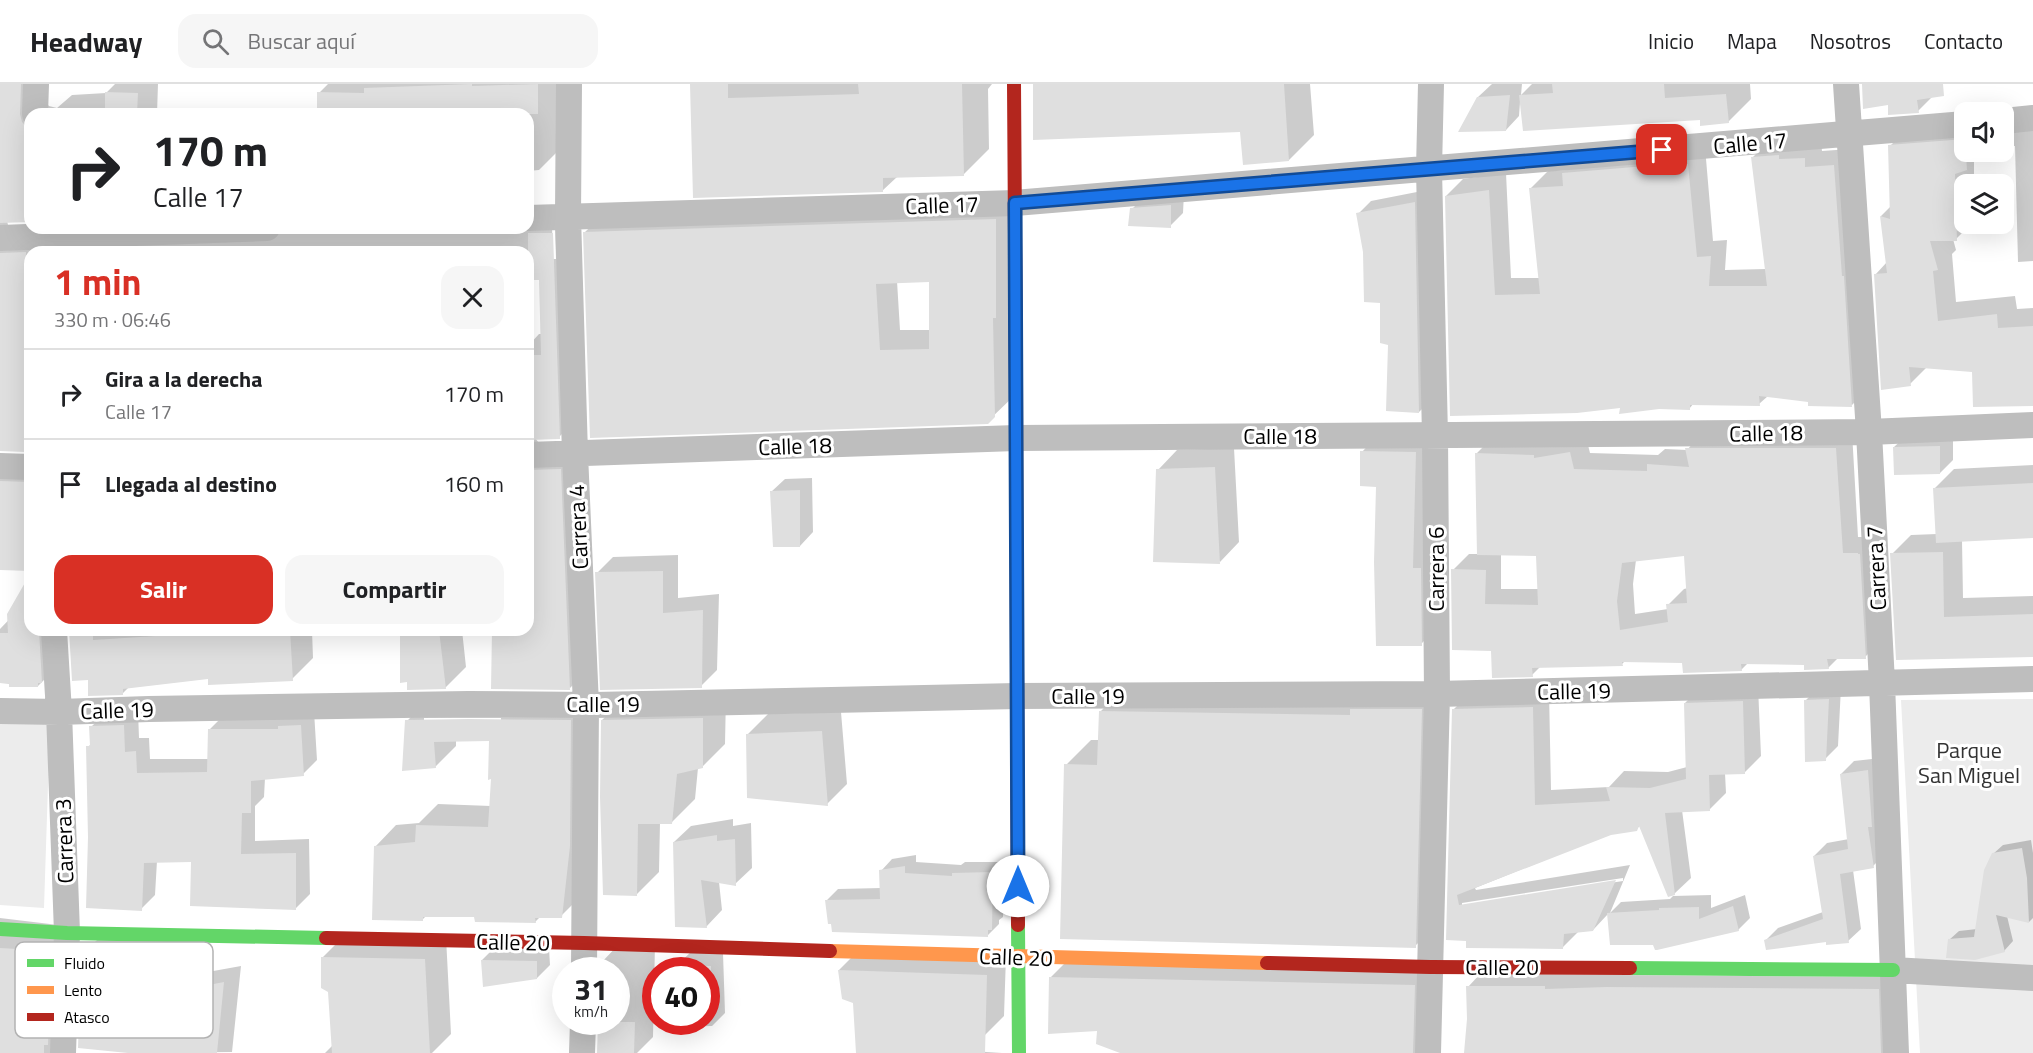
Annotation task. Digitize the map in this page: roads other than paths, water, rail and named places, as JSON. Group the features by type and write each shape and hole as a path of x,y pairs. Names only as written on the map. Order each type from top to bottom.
{"street":[{"path":"35,108 36,84"},
{"name":"Carrera 4","path":"569,84 568,216 586,705 584,957"},
{"path":"1014,84 1019,1053"},
{"name":"Carrera 6","path":"1428,1053 1437,694 1435,436 1429,169 1431,84"},
{"name":"Carrera 7","path":"1846,84 1869,432 1882,683 1896,1053"},
{"path":"2014,120 2033,118"},
{"name":"Calle 17","path":"534,218 1015,203 1954,125"},
{"path":"0,238 33,239 139,234"},
{"name":"Calle 18","path":"534,455 1016,438 1869,432 2033,425"},
{"path":"0,466 24,467"},
{"name":"Carrera 3","path":"54,636 67,942"},
{"name":"Calle 19","path":"0,711 406,707 469,704 586,705 1017,696 1437,694 2033,679"},
{"name":"Calle 20","path":"0,929 67,933 584,944 1430,967 1893,970 2033,978"},
{"path":"582,1053 583,1035"},
{"name":"Carrera 3","path":"63,1053 64,1038"}],"park label":[{"name":"Parque San Miguel","path":"1969,762"}]}
